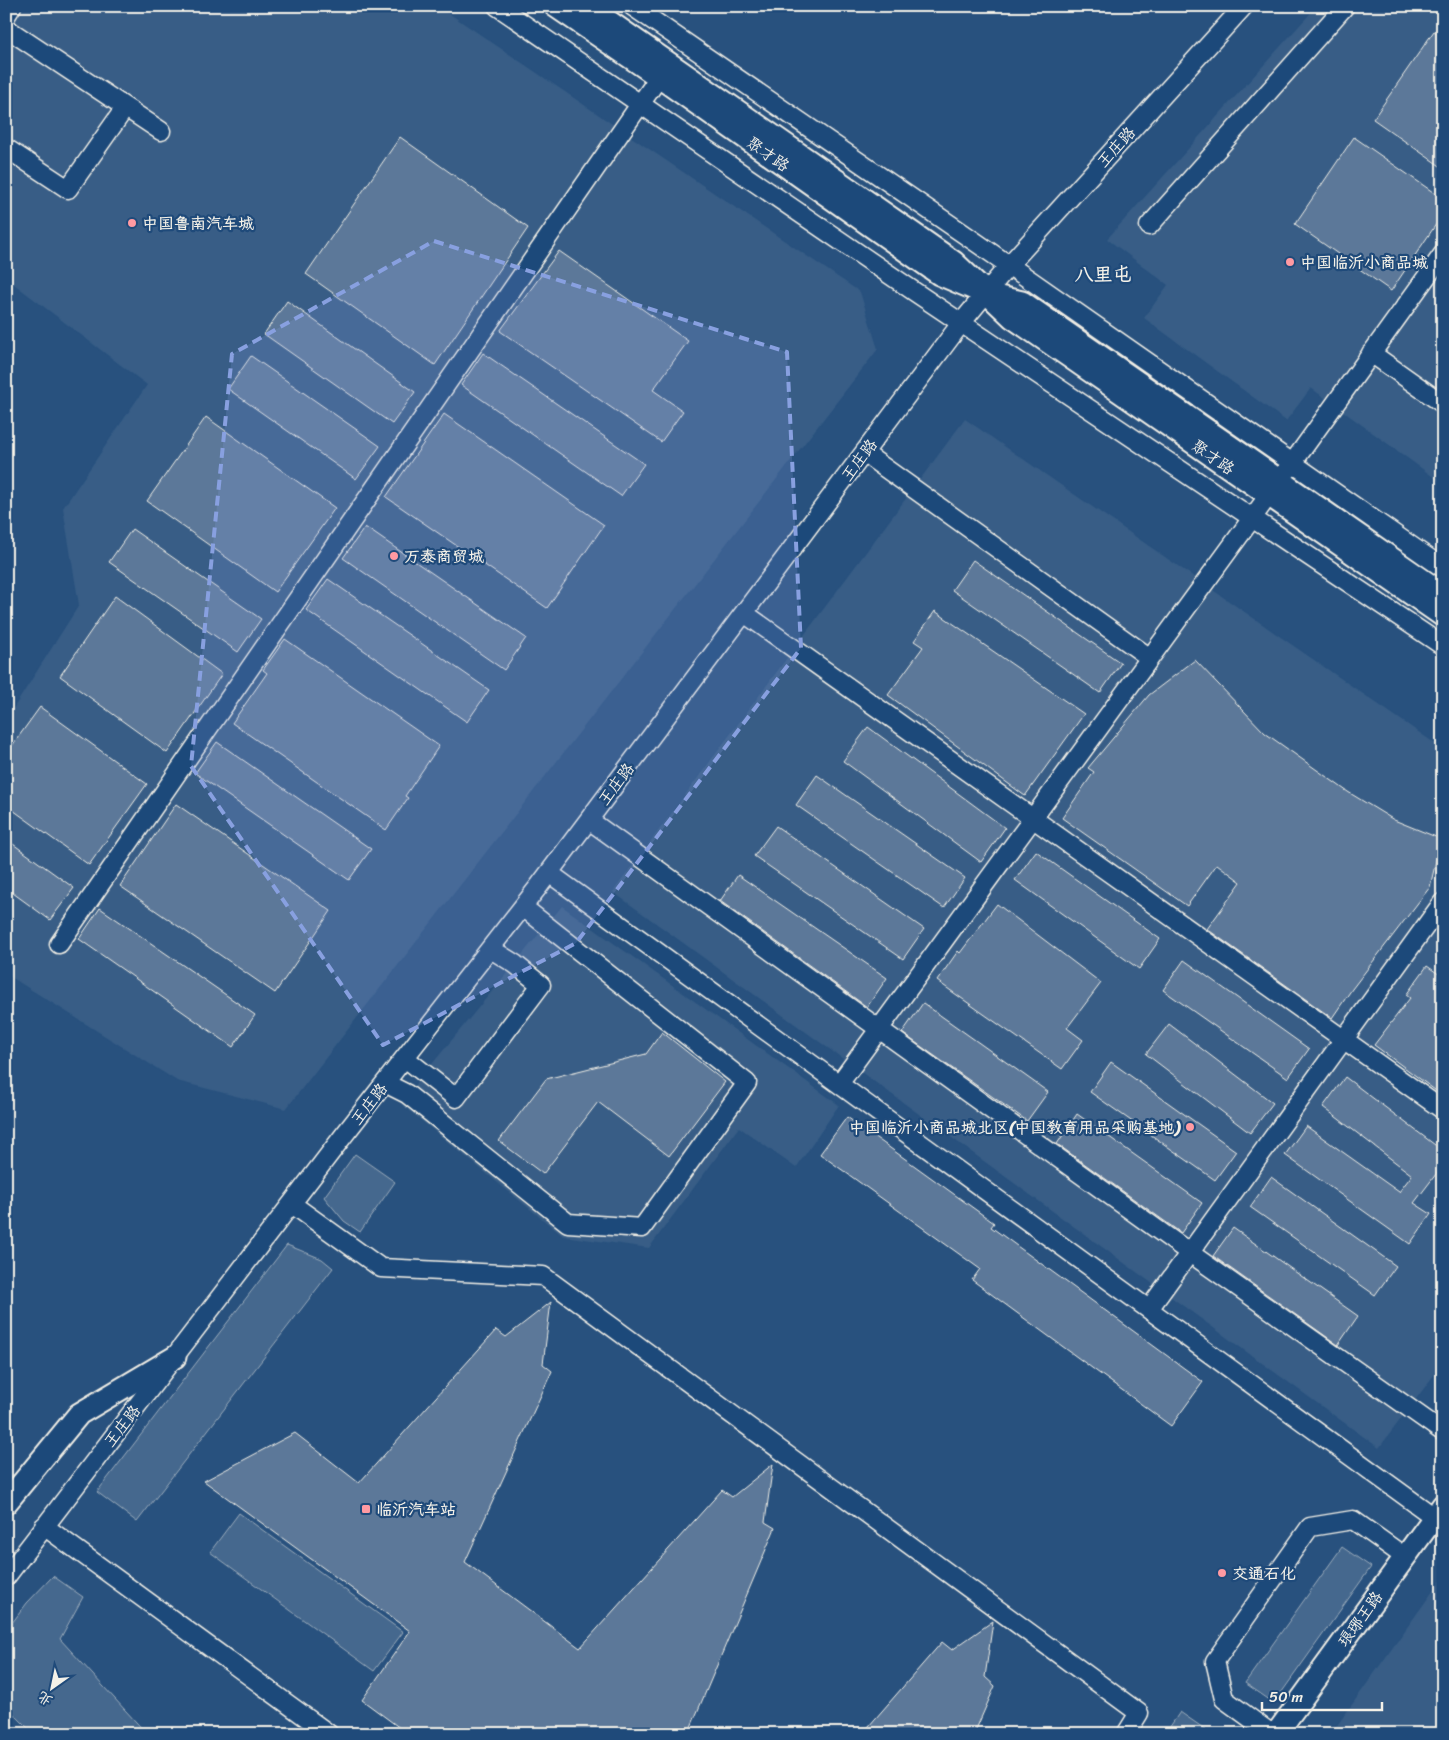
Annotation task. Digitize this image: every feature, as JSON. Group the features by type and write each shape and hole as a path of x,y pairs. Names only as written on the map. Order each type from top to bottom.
{"main road":[{"name":"聚才路","path":"555,6 939,274 986,294 1022,302 1274,488 1443,616"},
{"name":"聚才路","path":"587,6 954,262 986,294"},
{"name":"聚才路","path":"1274,488 1439,585"},
{"path":"6,1503 79,1414 175,1357"},
{"name":"琅琊王路","path":"1276,1734 1438,1511"}],"street":[{"path":"6,16 12,6"},
{"path":"497,6 915,292 1443,646"},
{"path":"632,6 1009,265 1443,568"},
{"name":"王庄路","path":"6,1577 385,1083 549,873 962,322 1009,265 1244,6"},
{"path":"1149,226 1344,6"},
{"path":"6,28 161,132"},
{"path":"59,944 659,77"},
{"path":"6,148 68,189 125,108"},
{"path":"839,1084 1443,254"},
{"path":"1372,353 1443,404"},
{"path":"864,453 1150,658"},
{"path":"744,613 1443,1110"},
{"path":"589,820 1190,1253 1443,1432"},
{"path":"549,873 1149,1309 1438,1511"},
{"path":"1149,1309 1443,902"},
{"path":"385,1083 407,1094 568,1223 642,1228 747,1083 523,907"},
{"path":"405,1058 456,1098 541,986 515,964 490,949"},
{"path":"292,1204 381,1268 543,1276 1139,1713 1126,1734"},
{"path":"1272,1734 1224,1699 1215,1661 1310,1527 1352,1520 1405,1558"},
{"path":"44,1526 329,1734"}],"highlighted area":[{"path":"434,241 787,352 801,648 576,943 383,1045 191,766 232,354"}],"shaded area":[{"name":"万泰商贸城","path":"6,6 438,6 860,292 878,349 286,1109 177,1081 6,974 6,720 79,605 63,508 147,385 6,278"},
{"name":"中国临沂小商品城","path":"1317,6 1443,6 1443,484 1311,388 1286,421 1144,318 1168,285 1107,239"},
{"name":"中国临沂小商品城北区(中国教育用品采购基地)","path":"965,419 1443,749 1443,1363 1379,1448 613,892"},
{"path":"562,906 839,1105 796,1168 739,1127 649,1248 563,1236 400,1103"},
{"path":"355,1154 395,1182 360,1232 344,1221 324,1197"},
{"path":"287,1245 322,1259 333,1268 137,1522 97,1492"},
{"path":"239,1513 403,1632 374,1671 210,1552"},
{"path":"1342,1547 1371,1567 1274,1703 1245,1683"},
{"path":"53,1576 83,1597 60,1639 147,1734 34,1734 11,1711 6,1703 6,1631 27,1603"},
{"path":"1443,1577 1443,1734 1331,1734"},
{"path":"1180,1712 1212,1734 1165,1734"}],"building":[{"path":"1434,31 1443,37 1443,168 1373,119"},
{"path":"400,137 528,228 435,365 306,274"},
{"path":"1354,137 1443,199 1443,214 1391,291 1295,224"},
{"path":"559,251 688,341 653,390 683,411 661,442 500,331"},
{"path":"287,301 415,392 392,424 264,334"},
{"path":"483,353 644,464 621,496 461,385"},
{"path":"251,356 380,446 356,479 228,389"},
{"path":"444,414 604,525 547,608 386,497"},
{"path":"206,417 335,508 275,592 147,501"},
{"path":"365,527 526,638 504,670 343,558"},
{"path":"132,529 261,619 238,652 109,562"},
{"path":"973,560 1121,663 1100,693 952,590"},
{"path":"328,579 489,690 467,722 306,610"},
{"path":"115,596 222,674 167,753 60,676"},
{"path":"935,611 1084,714 1025,796 888,695 923,647 914,641"},
{"path":"285,639 439,746 405,796 408,798 386,830 232,723 267,673 263,670"},
{"path":"1195,660 1265,733 1348,792 1394,820 1441,839 1430,887 1332,1018 1207,929 1241,882 1217,864 1187,906 1062,818 1094,772 1088,768 1149,695"},
{"path":"40,707 147,784 89,865 6,805 6,754"},
{"path":"868,727 1005,828 981,862 843,761"},
{"path":"217,742 371,849 349,880 195,773"},
{"path":"817,775 965,878 944,908 796,805"},
{"path":"176,804 331,911 275,993 120,886"},
{"path":"776,826 924,929 903,959 754,856"},
{"path":"6,839 74,888 50,920 6,888"},
{"path":"1036,851 1160,939 1139,969 1015,880"},
{"path":"738,875 887,978 867,1007 720,901"},
{"path":"997,904 1101,983 1067,1028 1083,1040 1062,1069 937,981 958,951 960,953"},
{"path":"100,908 255,1015 233,1047 79,939"},
{"path":"1184,960 1309,1049 1288,1078 1163,990"},
{"path":"1427,966 1443,977 1443,1096 1374,1045 1410,998 1406,995"},
{"path":"923,1003 1048,1092 1027,1121 902,1033"},
{"path":"1169,1024 1273,1103 1250,1133 1146,1054"},
{"path":"662,1032 725,1082 669,1156 598,1102 543,1174 499,1141 546,1079 646,1054"},
{"path":"1111,1062 1236,1151 1215,1180 1090,1092"},
{"path":"1345,1077 1443,1151 1443,1165 1414,1203 1431,1214 1410,1244 1285,1155 1306,1126 1399,1192 1412,1175 1323,1107"},
{"path":"1077,1114 1202,1203 1181,1233 1057,1144"},
{"path":"847,1117 994,1223 991,1227 1203,1382 1171,1426 972,1280 980,1269 820,1154"},
{"path":"1271,1177 1396,1266 1375,1295 1250,1207"},
{"path":"1233,1228 1358,1316 1338,1345 1213,1256"},
{"name":"临沂汽车站","path":"551,1302 543,1364 552,1371 465,1562 580,1648 722,1490 732,1497 773,1464 765,1522 775,1528 688,1734 408,1734 362,1700 410,1631 204,1481 295,1433 359,1483 496,1330 506,1337"},
{"path":"993,1621 985,1677 995,1686 974,1734 862,1734 942,1642 952,1650"}],"place":[{"name":"中国鲁南汽车城","path":"132,223"},
{"name":"中国临沂小商品城","path":"1290,262"},
{"name":"万泰商贸城","path":"394,556"},
{"name":"中国临沂小商品城北区(中国教育用品采购基地)","path":"1190,1127"},
{"name":"临沂汽车站","path":"366,1509"},
{"name":"交通石化","path":"1222,1573"}],"district":[{"name":"八里屯","path":"1103,274"}]}
